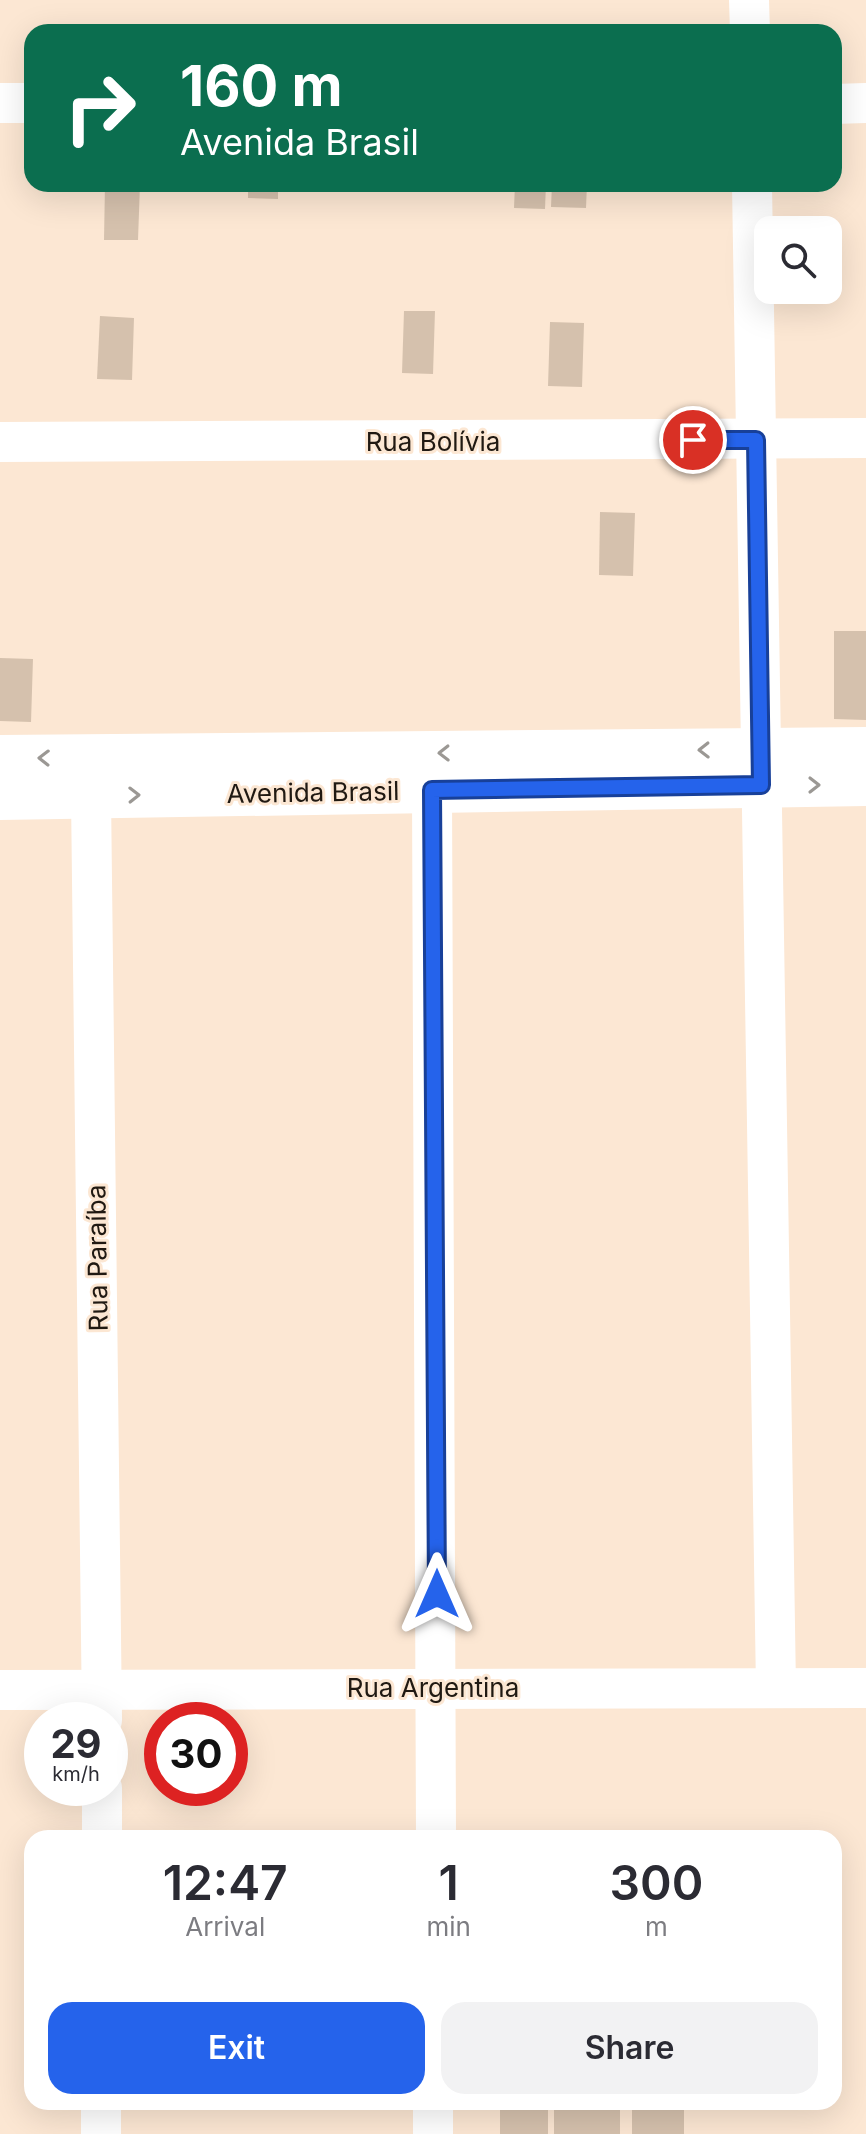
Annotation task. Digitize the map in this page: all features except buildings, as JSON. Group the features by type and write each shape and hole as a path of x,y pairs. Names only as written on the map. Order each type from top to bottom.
{"street":[{"path":"749,0 750,24"},
{"path":"0,103 24,103"},
{"path":"842,104 866,103"},
{"path":"752,192 776,1688"},
{"name":"Rua Bolívia","path":"0,442 866,438"},
{"name":"Avenida Brasil","path":"0,798 432,790 761,767 866,749"},
{"name":"Avenida Brasil","path":"0,757 761,767 866,784"},
{"path":"432,790 436,1830"},
{"name":"Rua Paraíba","path":"91,796 102,1702"},
{"name":"Rua Argentina","path":"128,1704 437,1687 866,1688"},
{"name":"Rua Argentina","path":"0,1690 82,1702"},
{"path":"102,1806 102,1830"},
{"path":"101,2110 101,2134"},
{"path":"433,2110 433,2134"}],"route":[{"path":"437,1594 432,790 761,785 756,440 693,440"}]}
